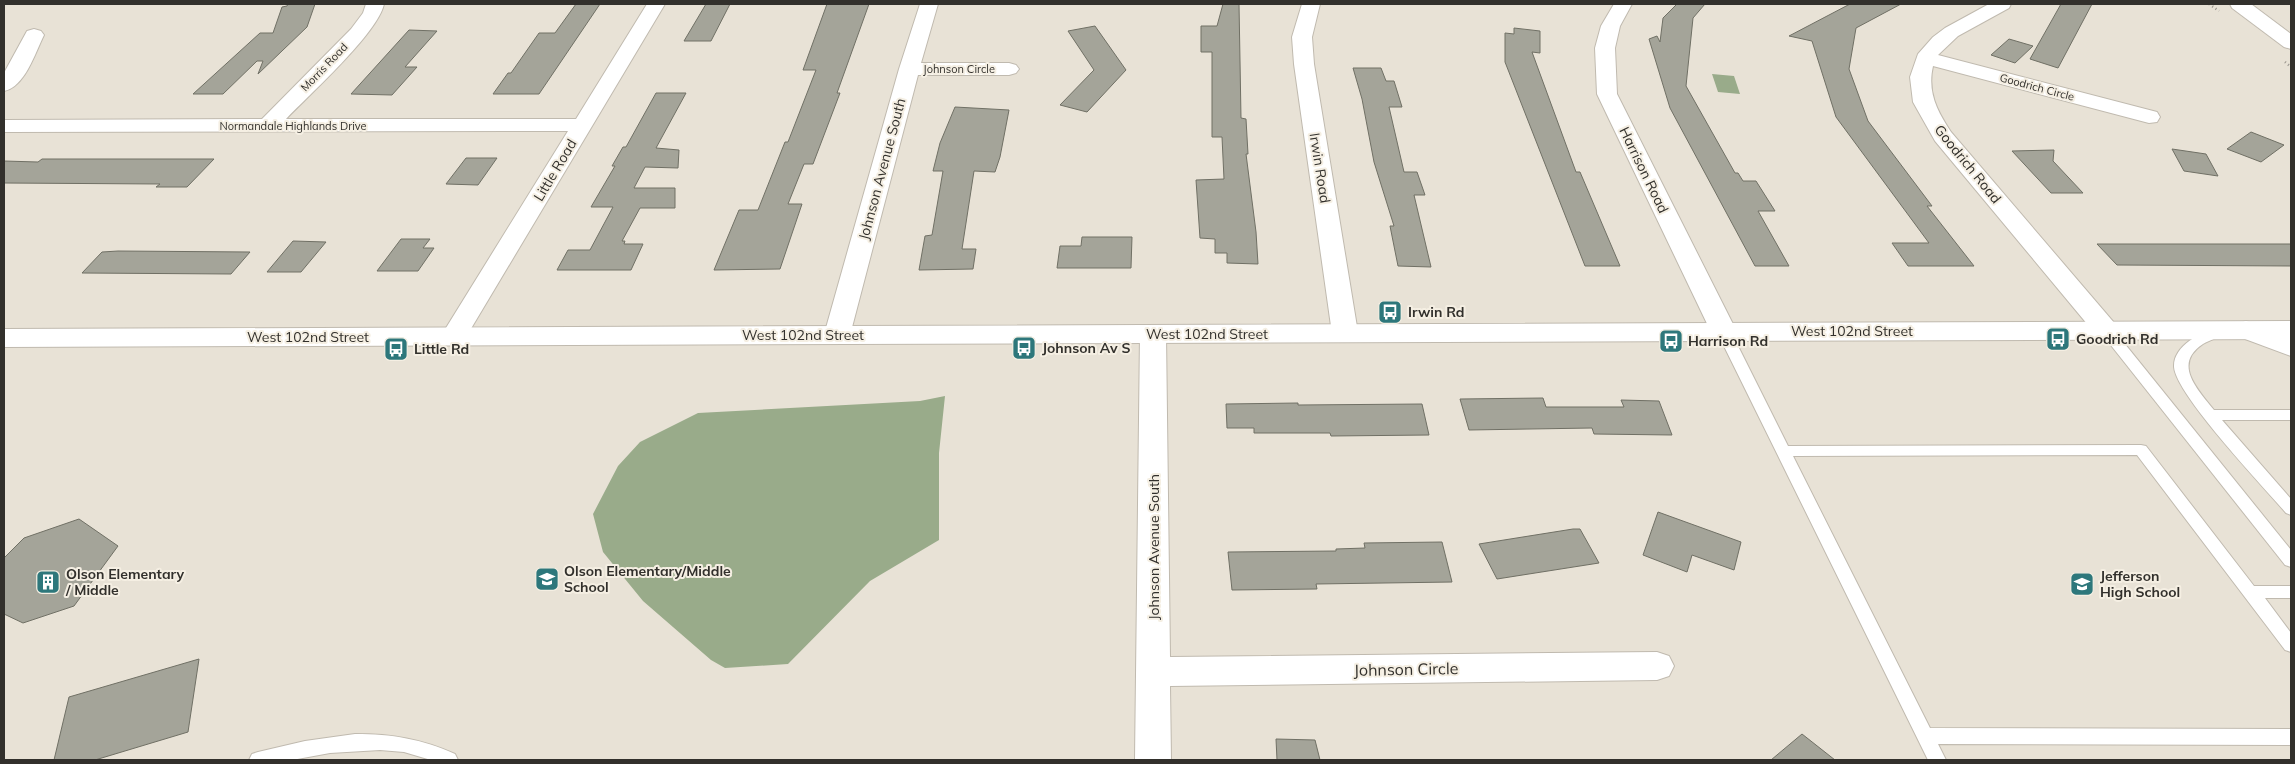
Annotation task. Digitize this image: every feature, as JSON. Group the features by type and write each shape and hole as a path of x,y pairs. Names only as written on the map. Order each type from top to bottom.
{"street":[{"name":"Morris Road","path":"267,126 358,32 372,14 375,4"},
{"name":"Little Road","path":"454,336 656,4"},
{"name":"Johnson Avenue South","path":"837,335 909,69 924,16 930,4"},
{"name":"Irwin Road","path":"1311,4 1302,37 1304,64 1345,333"},
{"name":"Harrison Road","path":"1623,4 1616,14 1606,38 1603,64 1607,94 1724,332"},
{"name":"Goodrich Road","path":"2002,4 1954,30 1934,45 1922,63 1919,85 1926,109 1943,136 2107,330"},
{"path":"2239,4 2291,43"},
{"path":"4,85 16,71 34,35"},
{"name":"Goodrich Circle","path":"1925,58 2149,116"},
{"name":"Johnson Circle","path":"909,69 1009,69"},
{"name":"Normandale Highlands Drive","path":"4,126 582,125"},
{"path":"2233,330 2291,347"},
{"name":"West 102nd Street","path":"4,338 2291,330"},
{"name":"Johnson Avenue South","path":"1153,334 1155,672 1153,760"},
{"name":"Johnson Circle","path":"1155,672 1657,666"}],"lane":[{"path":"2107,330 2291,561"},
{"path":"2233,330 2205,337 2187,351 2181,369 2189,388 2291,509"},
{"path":"1724,332 1937,760"},
{"path":"2212,415 2291,415"},
{"path":"1784,451 2141,450 2291,645"},
{"path":"2250,592 2291,592"},
{"path":"1924,736 2291,737"},
{"path":"258,760 341,744 381,742 418,747 449,760"}],"shaded area":[{"path":"1712,74 1734,76 1740,94 1718,92"},
{"path":"945,396 939,453 939,540 870,581 788,664 725,668 711,660 643,601 603,552 593,514 618,466 640,442 698,413 920,401"}],"building":[{"path":"288,4 315,4 307,27 258,74 263,61 257,61 223,94 193,94 260,33 273,33 282,7"},
{"path":"576,4 600,4 539,94 493,94 508,73 511,73 539,33 555,33"},
{"path":"706,4 730,4 711,41 684,41"},
{"path":"827,4 869,4 837,93 840,93 813,164 804,164 788,204 802,204 780,269 714,270 739,210 758,210 785,142 788,142 816,70 803,70"},
{"path":"1223,4 1239,4 1241,118 1246,119 1248,154 1246,154 1258,264 1227,263 1227,253 1215,253 1215,239 1200,238 1196,180 1224,179 1222,137 1212,137 1212,52 1201,52 1201,26 1217,26"},
{"path":"1677,4 1705,4 1693,18 1686,86 1735,173 1738,173 1743,181 1756,181 1775,211 1758,211 1789,266 1755,266 1670,108 1649,39 1657,36 1660,42 1663,18"},
{"path":"1850,4 1901,4 1856,28 1849,69 1868,121 1932,206 1927,206 1974,266 1908,266 1892,243 1929,243 1836,117 1812,41 1789,36"},
{"path":"2061,4 2092,4 2058,68 2030,59"},
{"path":"1095,26 1126,70 1087,112 1060,105 1094,70 1068,31"},
{"path":"1514,28 1540,31 1540,53 1532,52 1576,172 1580,172 1620,266 1585,266 1505,62 1505,33 1514,34"},
{"path":"409,30 437,31 405,67 417,67 392,95 351,94"},
{"path":"2009,39 2033,46 2015,63 1991,55"},
{"path":"1353,68 1381,68 1386,81 1394,81 1402,107 1389,107 1404,172 1417,172 1425,195 1414,195 1431,267 1398,266 1390,226 1394,226 1374,162 1362,99"},
{"path":"656,93 686,93 656,148 679,150 678,168 645,167 634,188 675,188 675,208 640,208 622,241 625,241 624,244 643,244 631,270 557,270 568,250 590,250 613,207 591,207 615,166 612,166 623,147 626,147"},
{"path":"955,107 1009,110 1000,157 995,172 974,171 962,249 976,249 973,269 919,270 925,236 932,235 943,171 933,171 940,143"},
{"path":"2251,132 2284,145 2261,162 2227,149"},
{"path":"2172,149 2206,154 2218,176 2184,171"},
{"path":"2054,150 2053,161 2083,193 2051,193 2012,151"},
{"path":"466,158 497,158 478,185 446,184"},
{"path":"42,159 214,159 187,187 156,187 160,184 4,183 4,161 38,162"},
{"path":"1082,237 1132,237 1131,268 1057,268 1060,246 1081,246"},
{"path":"401,239 430,239 423,248 434,248 418,271 377,271"},
{"path":"293,241 326,242 301,272 267,272"},
{"path":"2097,244 2291,244 2291,266 2117,265"},
{"path":"102,252 250,252 231,274 82,273"},
{"path":"1543,398 1546,407 1624,407 1621,400 1659,401 1672,435 1594,434 1592,428 1469,430 1460,399"},
{"path":"1298,403 1298,405 1422,404 1429,435 1331,436 1330,433 1254,433 1254,428 1227,428 1226,404"},
{"path":"1658,512 1741,542 1734,570 1692,555 1687,572 1643,555"},
{"name":"Olson Elementary / Middle","path":"79,519 118,546 74,606 23,623 4,614 4,558 24,538"},
{"path":"1580,529 1599,563 1497,579 1479,544"},
{"path":"1442,542 1452,582 1316,584 1317,589 1232,590 1228,552 1336,551 1336,549 1365,548 1364,543"},
{"path":"199,659 188,732 95,760 54,760 69,697"},
{"path":"1802,734 1835,760 1771,760"},
{"path":"1276,739 1315,740 1320,760 1277,760"}],"place":[{"name":"Irwin Rd","path":"1390,312"},
{"name":"Goodrich Rd","path":"2058,339"},
{"name":"Harrison Rd","path":"1671,341"},
{"name":"Johnson Av S","path":"1024,348"},
{"name":"Little Rd","path":"396,349"},
{"name":"Olson Elementary/Middle School","path":"547,579"},
{"name":"Olson Elementary / Middle","path":"48,582"},
{"name":"Jefferson High School","path":"2082,584"}]}
